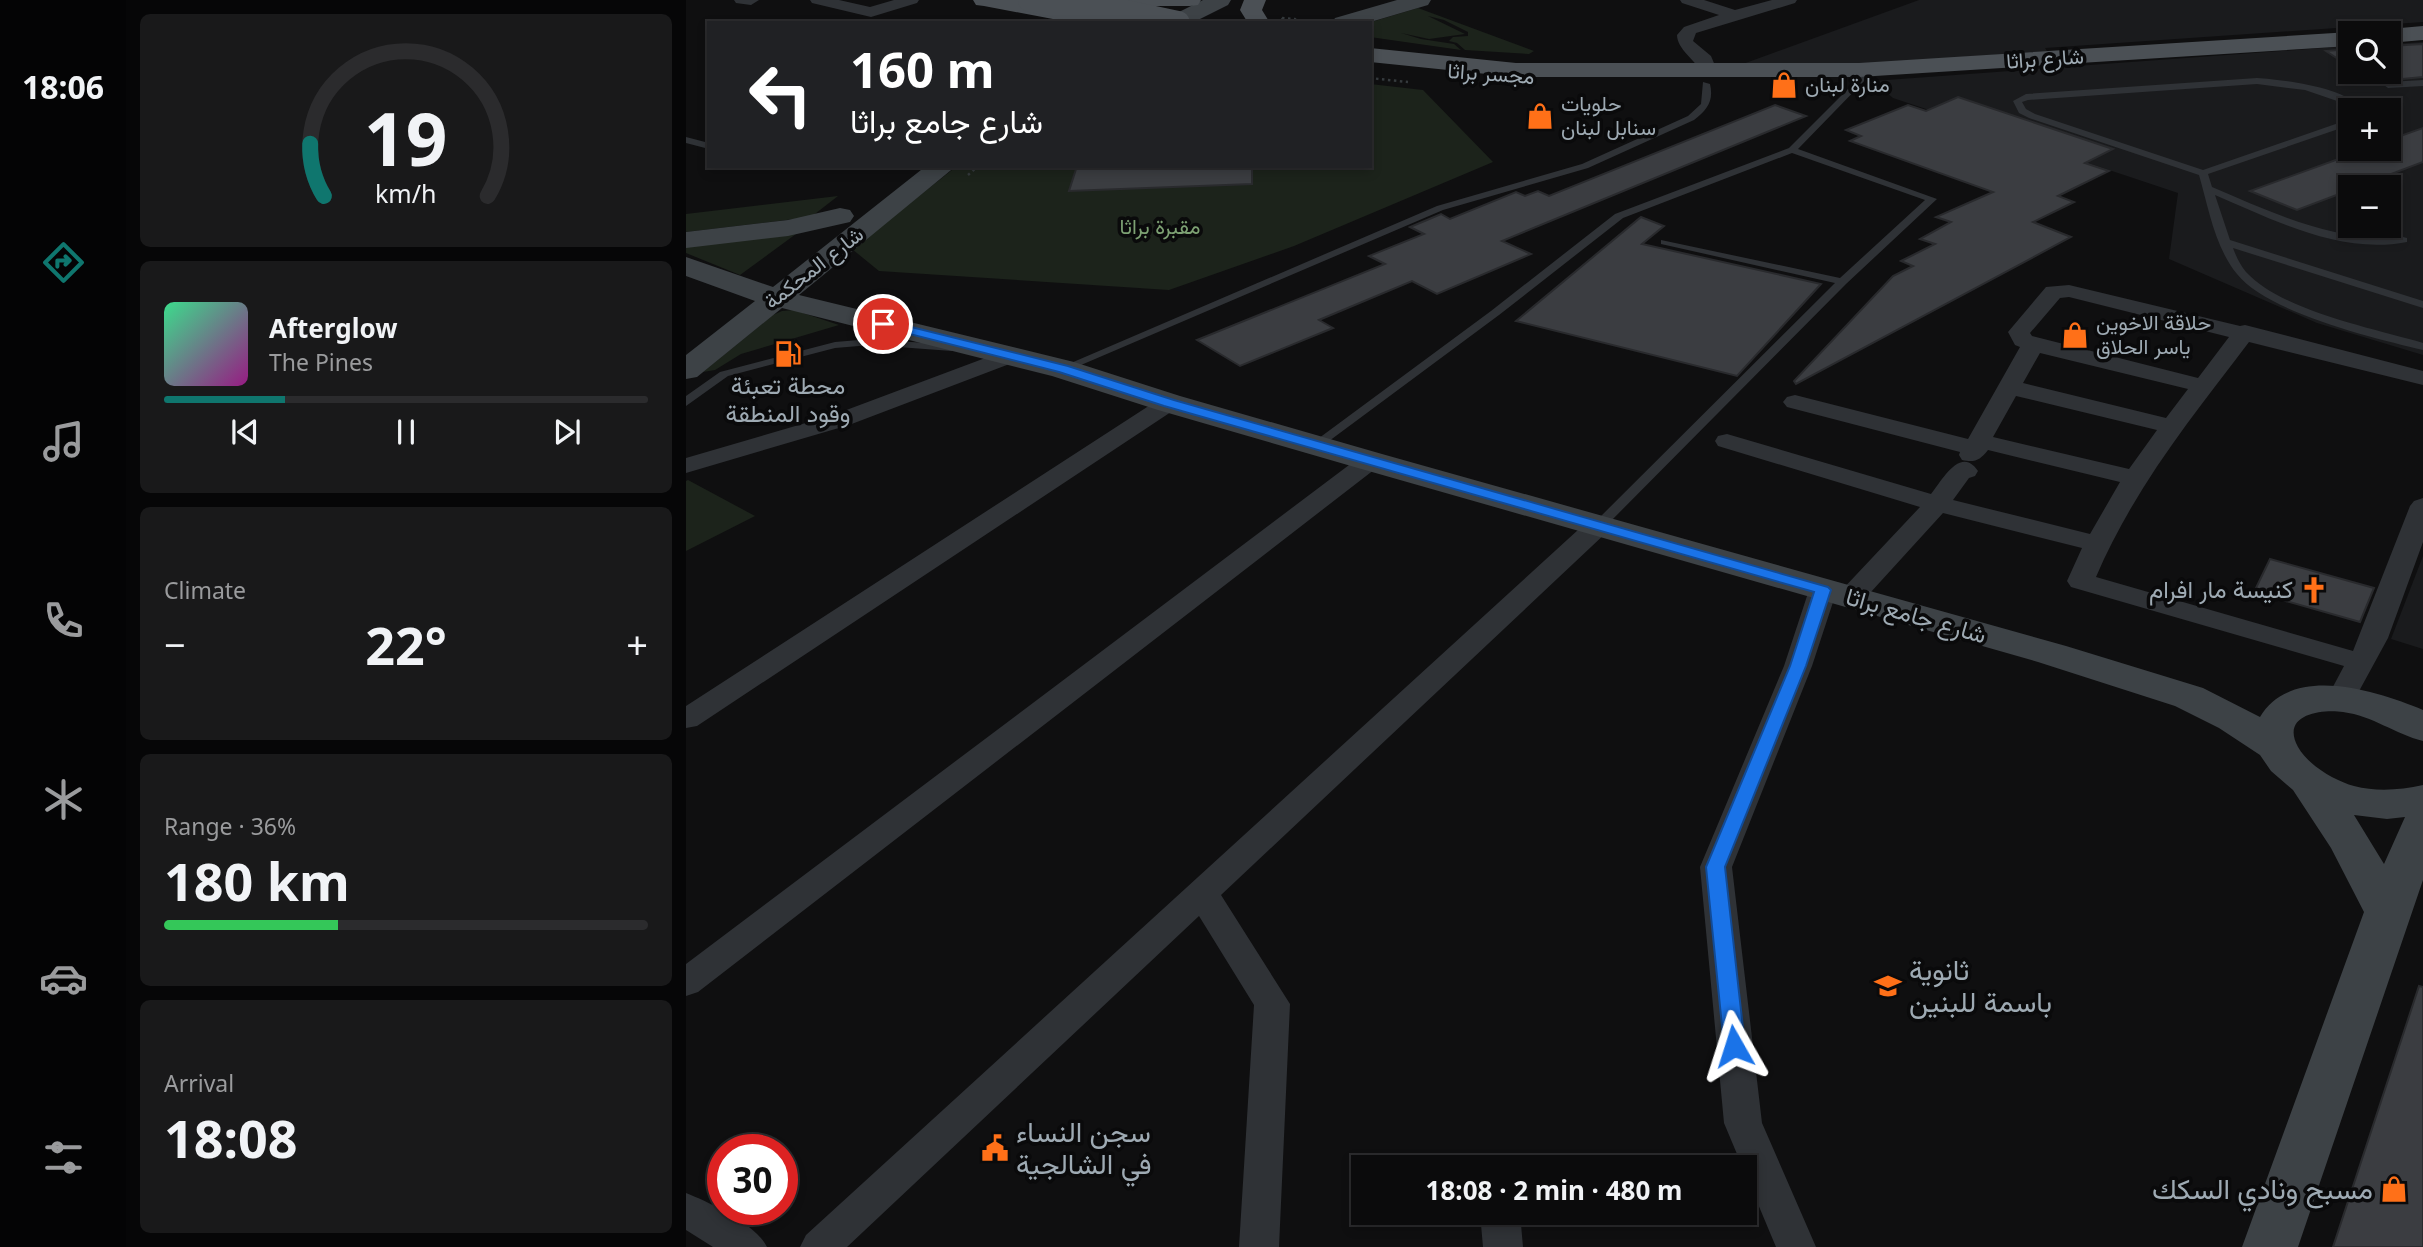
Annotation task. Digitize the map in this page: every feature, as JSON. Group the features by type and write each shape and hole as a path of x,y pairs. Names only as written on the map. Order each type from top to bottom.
{"main road":[{"path":"984,0 1192,16"},
{"path":"1030,0 1192,16"},
{"path":"1255,0 1251,10 1258,21"},
{"path":"1066,7 1091,19 1126,9"},
{"path":"2401,37 2423,35"},
{"name":"شارع براثا","path":"1789,75 2338,42"},
{"name":"شارع براثا","path":"1739,76 1864,76 2338,42"},
{"path":"1372,47 1514,62 1707,76"},
{"name":"مجسر براثا","path":"1372,55 1505,73"},
{"name":"مجسر براثا","path":"1372,63 1505,73 1739,76"},
{"path":"1372,71 1517,83 1789,75"}],"street":[{"path":"742,0 751,0"},
{"path":"818,0 871,12 911,0"},
{"path":"1192,16 1249,0"},
{"path":"1350,21 1420,0"},
{"path":"1688,0 1735,15"},
{"path":"1707,76 1705,60 1685,42 1685,34 1735,15 1788,0"},
{"name":"شارع المحكمة","path":"686,338 768,279 840,216 908,168"},
{"name":"شارع المحكمة","path":"686,370 768,279 824,260 956,171"},
{"path":"686,240 747,234 840,216"},
{"path":"824,260 832,293 883,324"},
{"name":"شارع جامع براثا","path":"686,266 768,279 883,324 1063,369 1169,403 2165,688 2212,708 2276,746"},
{"path":"2204,386 2033,345 2023,340 2019,332 2054,292 2060,291 2245,332 2423,378"},
{"path":"2245,332 2134,478 2096,544 2081,581 2361,663"},
{"path":"1796,1247 1742,1123 1716,867 1798,666 1837,594 1937,504 1971,457 2033,345"},
{"path":"686,466 841,420 1012,355"},
{"path":"2010,387 2173,427"},
{"path":"1795,402 1971,457 2134,478"},
{"path":"686,719 1169,403"},
{"path":"1727,441 1937,504 2096,544"},
{"path":"686,983 1370,461"},
{"path":"2423,506 2374,638 2361,663 2322,700 2292,707 2278,720 2274,737 2276,746 2288,765 2309,782 2346,799 2367,803 2406,804 2423,799"},
{"path":"820,1247 1599,525"},
{"name":"شارع جامع براثا","path":"2165,688 2248,701 2322,700 2380,706 2423,728"},
{"path":"2309,782 2351,844 2387,912"},
{"path":"2270,1247 2387,912 2423,824"},
{"path":"1202,893 1272,1004 1259,1247"},
{"path":"686,1210 747,1247"},
{"path":"1501,1225 1503,1247"}],"lane":[{"path":"1063,369 1440,208 1585,166 1691,118 1705,107 1709,95 1707,76"},
{"path":"1317,444 1495,313 1619,216 1792,150 1864,76"},
{"path":"2338,126 2203,173 2032,116 2022,111 2017,101 2039,96 2257,81 2281,81 2321,90 2339,98"},
{"path":"2388,85 2423,83"},
{"path":"686,140 707,145"},
{"path":"1599,525 1842,282 1932,199 1792,150"},
{"path":"2203,173 2240,272 2253,285 2275,298 2423,347"},
{"path":"2208,189 2333,237 2383,243 2403,240"},
{"path":"1665,242 1842,282"},
{"path":"2228,243 2423,305"},
{"path":"686,401 724,374 835,345 871,342 1012,355"}],"path":[{"path":"1286,21 1281,19 1296,21"}],"shaded area":[{"path":"1919,0 2423,0 2423,22 2338,21 2338,28 2045,48 2047,51 1882,63 1740,65"},
{"path":"2423,42 2423,355 2317,323 2169,259 2178,193 1893,98 1873,81 2338,47 2338,84 2401,84 2401,43"},
{"path":"2423,556 2423,649 2391,639"}],"green space":[{"path":"1418,8 1534,51 1529,54 1465,50 1457,43 1449,41 1453,37 1468,36 1468,32 1444,20 1428,16 1465,34 1429,39 1401,33 1421,39 1454,44 1461,50 1372,37 1372,22"},
{"name":"مقبرة براثا","path":"1372,84 1423,90 1493,162 1294,246 1169,290 879,271 852,249 954,168 1372,168"},
{"path":"838,196 811,217 686,232 686,214"},
{"path":"796,234 740,275 686,253 686,245"},
{"path":"794,310 839,325 741,354 715,370 703,372 773,315"},
{"path":"688,480 755,516 686,551"}],"building":[{"path":"2423,44 2423,77 2401,79 2401,45"},
{"path":"2338,50 2338,59 2326,51"},
{"path":"1958,97 2113,149 2085,163 2109,171 2058,196 2074,202 2033,222 2071,237 1796,384 1794,381 1893,276 1913,266 1901,261 1935,244 1920,239 1951,222 1936,217 1993,192 1850,141 1861,136 1846,130 1908,105 1926,111"},
{"path":"1775,105 1806,116 1502,241 1531,254 1437,294 1412,281 1319,320 1333,328 1240,366 1197,340 1385,264 1369,256 1424,234 1410,227 1441,214 1450,219 1516,192 1525,196 1538,191 1549,196"},
{"path":"2423,128 2423,162 2389,175 2338,175 2338,195 2297,210 2250,191 2338,159 2401,161 2401,136"},
{"path":"1076,168 1252,168 1252,184 1069,191"},
{"path":"1641,217 1664,226 1642,244 1821,284 1737,376 1516,321"},
{"name":"كنيسة مار افرام","path":"2270,559 2374,588 2360,622 2254,592"},
{"path":"2419,986 2423,987 2423,1247 2333,1247"}],"place":[{"name":"منارة لبنان","path":"1784,85"},
{"name":"حلويات سنابل لبنان","path":"1540,116"},
{"name":"حلاقة الاخوين ياسر الحلاق","path":"2075,335"},
{"name":"محطة تعبئة وقود المنطقة","path":"788,354"},
{"name":"كنيسة مار افرام","path":"2314,590"},
{"name":"ثانوية باسمة للبنين","path":"1888,986"},
{"name":"سجن النساء في الشالجية","path":"995,1148"},
{"name":"مسبح ونادي السكك","path":"2394,1189"}],"route":[{"path":"883,324 1063,369 1169,403 1823,590 1798,666 1716,867 1734,1046"}]}
